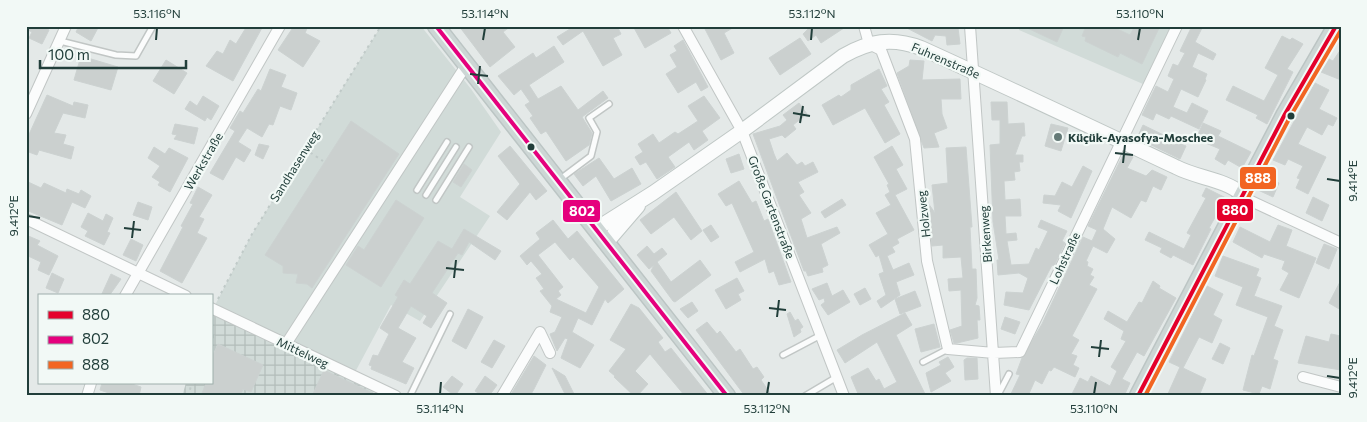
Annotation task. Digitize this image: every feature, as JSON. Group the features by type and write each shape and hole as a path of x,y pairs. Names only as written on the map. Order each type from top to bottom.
{"main road":[{"path":"436,26 727,396"},
{"path":"442,26 459,47 467,64"},
{"path":"1138,396 1242,194 1285,114 1336,26"}],"street":[{"path":"26,114 66,26"},
{"name":"Werkstraße","path":"126,294 280,26"},
{"name":"Große Gartenstraße","path":"683,26 742,131 844,396"},
{"path":"864,26 869,44"},
{"name":"Birkenweg","path":"970,26 997,396"},
{"path":"1120,141 1177,26"},
{"name":"Fuhrenstraße","path":"596,229 742,131 843,56 869,44 882,41 902,42 973,72 1182,170 1228,184 1242,194"},
{"name":"Holzweg","path":"869,44 881,50 915,139 927,261 948,349"},
{"path":"286,344 467,64"},
{"name":"Lohstraße","path":"994,353 1020,352 1120,141"},
{"path":"1242,194 1251,201 1341,243"},
{"name":"Fuhrenstraße","path":"607,242 643,199"},
{"path":"26,219 182,294"},
{"name":"Mittelweg","path":"212,308 396,396"},
{"path":"502,396 540,332 550,353"},
{"path":"948,349 994,353"},
{"path":"1303,377 1341,387"},
{"path":"87,396 92,384"}],"lane":[{"path":"59,41 116,55 136,56 153,26"},
{"path":"559,180 591,156 596,132 589,118 609,104"},
{"path":"417,190 447,142"},
{"path":"426,195 456,147"},
{"path":"436,200 469,147"},
{"path":"410,396 450,314"},
{"path":"783,355 821,335"},
{"path":"923,362 948,349"},
{"path":"997,396 1008,374"},
{"path":"805,396 837,377"}],"path":[{"name":"Sandhasenweg","path":"212,308 252,234 381,26"},
{"path":"305,149 323,161"},
{"path":"188,396 192,384"}],"shaded area":[{"path":"381,26 421,26 471,89 501,132 460,197 490,216 420,321 391,305 353,376 213,309 252,234"},
{"path":"1019,26 1171,26 1143,84 1019,30"},
{"path":"212,313 374,387 373,396 182,396 186,384 212,384"}],"building":[{"path":"26,26 40,26 49,30 42,44 29,38 32,32 26,29"},
{"path":"79,26 99,26 91,41 76,32"},
{"path":"247,26 263,26 233,81 206,66 217,51 223,54 230,40 236,44"},
{"path":"294,26 308,26 305,33 320,41 303,67 278,50"},
{"path":"459,26 511,26 503,32 515,47 490,67"},
{"path":"569,26 617,26 621,34 613,38 622,55 603,66 583,31 563,45 557,37 570,29"},
{"path":"633,26 667,26 671,33 645,48"},
{"path":"710,26 736,26 724,33 734,53 721,60 705,29"},
{"path":"811,26 847,26 821,43 816,35 808,41 803,34"},
{"path":"903,26 958,28 960,44 947,45 946,36 935,35 932,41"},
{"path":"1023,26 1064,26 1057,42"},
{"path":"1086,26 1111,26 1130,35 1135,26 1160,26 1142,64 1120,53 1118,57 1085,41 1086,37 1082,36"},
{"path":"1192,26 1203,26 1195,42 1216,54 1213,60 1198,53 1192,67 1207,74 1206,80 1198,97 1181,89 1173,107 1187,113 1192,103 1208,111 1199,129 1171,116 1169,119 1156,113 1153,120 1142,115 1156,86 1168,92 1174,79 1168,76 1173,64 1178,66 1185,53 1180,51"},
{"path":"1282,36 1290,40 1292,38 1303,44 1287,69 1293,72 1267,124 1256,118 1258,115 1226,100 1233,86 1264,101 1278,75 1265,68"},
{"path":"800,38 811,54 780,75 769,58"},
{"path":"683,40 708,87 701,91 696,82 678,93 666,74 677,67 670,55 677,51 674,46"},
{"path":"554,46 564,62 529,85 538,99 561,86 578,110 603,91 608,98 582,117 592,133 589,145 566,161 546,131 541,134 530,118 533,116 525,105 530,102 521,89 514,95 498,76 533,53 536,58"},
{"path":"1341,49 1341,80 1321,72 1329,59 1333,61"},
{"path":"81,56 118,67 111,90 74,80"},
{"path":"166,60 187,73 174,94 153,81"},
{"path":"910,60 924,61 922,80 960,79 961,99 941,99 942,114 947,128 934,133 939,147 924,148 897,73 909,66"},
{"path":"270,69 286,75 281,87 297,93 291,110 280,106 273,125 269,124 262,137 247,128 238,142 251,150 244,162 236,157 223,180 210,173 235,131 230,128 240,111 243,113 258,89 261,91"},
{"path":"879,69 887,86 881,89 889,102 884,105 900,134 885,143 865,108 833,125 822,105 839,95 841,97 851,90 851,85"},
{"path":"1315,83 1329,90 1319,109 1337,118 1333,126 1328,124 1322,135 1307,127 1298,144 1326,157 1308,194 1296,188 1300,179 1297,178 1303,166 1288,159 1285,165 1273,160"},
{"path":"47,95 73,106 74,102 88,105 85,118 63,113 54,133 66,135 63,144 74,147 71,159 39,150 37,155 26,151 26,141"},
{"path":"203,96 219,106 211,120 207,117 205,121 185,109 190,101 197,106"},
{"path":"704,96 720,118 702,131 708,140 694,150 689,142 668,157 675,167 657,179 646,162 640,165 635,157 643,152 638,144 653,134 659,143 675,132 678,134 698,121 688,106"},
{"path":"991,102 1007,102 1008,124 1024,123 1025,136 1022,136 1015,155 1023,155 1023,162 1019,162 1020,171 1014,172 1015,180 1004,181 1005,200 1020,199 1021,216 1005,216 1006,234 1016,233 1017,240 1007,241 1011,265 1029,264 1036,248 1039,250 1048,231 1038,227 1041,220 1067,231 1062,241 1065,243 1054,266 1052,265 1029,310 1004,305 1006,292 1023,293 1028,278 1019,273 998,275 997,260 999,260 993,222 990,145 1000,144 1000,120 992,120"},
{"path":"799,103 807,114 793,125 796,129 785,138 782,135 769,139 777,161 787,153 797,165 802,162 805,166 813,162 818,172 798,182 804,192 799,195 811,213 801,219 807,238 837,227 840,233 821,244 828,265 822,268 823,272 808,276 806,271 804,271 753,134 780,126 787,120 783,115"},
{"path":"351,121 399,154 312,288 307,284 296,283 298,274 283,273 283,266 265,255"},
{"path":"1203,123 1221,131 1218,136 1251,152 1242,168 1228,160 1225,165 1215,159 1220,149 1196,139"},
{"path":"175,124 198,128 194,144 174,139 177,135 172,134"},
{"path":"1051,124 1068,128 1061,151 1045,146"},
{"path":"1143,125 1186,146 1180,159 1137,138"},
{"path":"259,144 269,146 263,159 255,155"},
{"path":"510,146 547,191 536,200 530,192 507,220 497,212 520,184 498,156"},
{"path":"892,146 903,165 896,169 907,189 895,195 914,230 897,239 899,243 892,247 895,252 887,256 893,270 909,263 914,275 896,282 900,295 881,308 877,301 886,295 879,274 884,272 879,255 876,257 869,245 888,234 876,213 891,205 885,195 890,192 887,185 889,184 874,157"},
{"path":"154,147 165,154 169,148 188,158 170,192 158,185 160,182 152,177 160,166 148,158"},
{"path":"966,147 972,227 970,227 972,269 976,269 977,298 975,305 979,306 980,320 977,320 978,338 954,343 950,330 962,326 961,290 949,291 948,279 963,278 961,257 943,258 943,245 932,246 928,203 935,213 932,185 948,183 946,148"},
{"path":"1124,153 1133,157 1127,168 1146,176 1152,170 1167,177 1161,190 1153,186 1146,202 1141,200 1131,218 1112,207 1103,229 1115,239 1107,253 1093,246 1086,261 1088,262 1087,266 1093,269 1090,275 1094,277 1089,285 1097,289 1072,336 1079,340 1071,354 1077,356 1073,365 1079,368 1075,377 1054,367 1051,371 1049,370 1042,384 1035,380 1028,396 1010,396 1020,375 1016,374 1022,358 1042,324 1083,237 1092,241 1097,230 1088,226"},
{"path":"739,154 744,169 731,173 726,159"},
{"path":"599,158 614,179 632,168 641,184 611,201 596,176 583,186 574,174"},
{"path":"464,164 472,170 461,187 453,182"},
{"path":"1083,166 1092,171 1071,218 1058,211 1061,205 1043,203 1044,195 1055,196 1062,182 1072,187"},
{"path":"1265,176 1279,183 1273,197 1258,190"},
{"path":"26,181 41,188 44,183 66,193 67,189 79,194 81,190 91,196 85,208 72,202 62,225 26,210"},
{"path":"739,181 752,203 756,201 764,221 768,219 791,282 779,285 774,271 769,273 765,259 740,272 735,262 754,252 732,203 726,206 718,194"},
{"path":"198,187 212,195 199,217 204,219 197,233 207,238 182,283 160,271 183,227 181,226 193,204 190,203"},
{"path":"1206,188 1226,198 1209,228 1211,229 1193,265 1173,255 1171,258 1160,252 1162,248 1145,240 1149,232 1184,249 1191,235 1187,233 1206,198 1202,196"},
{"path":"676,192 702,231 691,240 674,217 651,234 640,220"},
{"path":"1313,197 1329,205 1322,221 1306,213"},
{"path":"842,199 846,205 825,218 821,212"},
{"path":"396,200 424,218 381,287 346,265 358,246 364,250"},
{"path":"138,202 152,207 148,220 133,215"},
{"path":"88,213 103,221 106,214 113,218 107,232 110,233 104,245 85,236 88,231 81,227"},
{"path":"553,220 568,239 577,231 624,289 608,303 605,299 592,325 578,318 572,332 594,345 580,368 561,358 568,339 565,338 557,351 550,334 555,332 562,317 550,312 552,306 540,291 544,289 536,278 542,274 531,261 527,265 520,256 540,239 536,233","holes":["555,242 570,260 573,257 599,287 586,313 556,299 561,295 558,291 563,287 538,255"]},
{"path":"711,225 719,237 711,242 703,230"},
{"path":"1278,225 1292,230 1286,246 1316,258 1299,298 1280,290 1289,273 1282,269 1285,261 1264,254 1262,258 1233,242 1240,227 1270,242"},
{"path":"464,229 501,251 495,260 469,242 462,255 458,253 432,293 447,303 431,328 423,323 427,316 411,306 398,328 416,338 402,362 414,368 406,384 371,369 372,366 369,365 373,355 378,356 389,334 380,328 398,297 395,295 404,280 410,284 438,241 452,249"},
{"path":"26,235 40,241 37,245 58,256 49,275 38,270 41,262 26,255"},
{"path":"131,239 143,245 136,261 123,255"},
{"path":"1324,244 1337,249 1329,269 1316,263"},
{"path":"647,246 654,254 662,248 667,254 657,262 671,282 700,260 711,275 675,302 651,271 654,265 649,269 637,255"},
{"path":"1223,256 1259,269 1256,276 1261,278 1254,296 1282,306 1274,326 1283,330 1273,359 1278,361 1270,389 1262,386 1259,394 1243,390 1252,355 1254,356 1268,317 1236,305 1243,287 1215,276"},
{"path":"52,273 64,279 58,293 46,288"},
{"path":"111,274 121,279 110,294 102,294"},
{"path":"737,278 744,291 738,294 741,300 726,309 715,290"},
{"path":"1341,280 1341,310 1329,303"},
{"path":"1153,281 1160,286 1159,288 1176,298 1144,356 1137,352 1122,379 1130,383 1124,396 1071,396 1080,378 1088,382 1091,376 1110,386 1117,371 1111,367 1126,341 1121,339 1124,331 1104,319 1108,311 1127,322 1139,302 1142,303"},
{"path":"827,283 832,296 843,290 850,302 828,315 821,305 825,302 824,298 819,300 812,289"},
{"path":"1207,286 1223,294 1213,315 1222,320 1212,343 1199,337 1183,368 1206,379 1199,396 1167,396 1180,367 1169,362"},
{"path":"865,288 871,299 860,305 854,294"},
{"path":"915,291 921,306 900,314 895,299"},
{"path":"692,302 698,311 688,318 680,309"},
{"path":"631,304 639,308 663,338 658,342 665,352 671,348 709,396 685,396 650,354 635,371 648,384 637,396 634,396 614,377 609,371 626,349 610,340"},
{"path":"468,309 483,317 466,349 452,341"},
{"path":"790,312 795,321 798,319 803,327 800,329 801,332 794,337 787,314"},
{"path":"905,313 912,325 896,335 926,396 859,396 851,377 868,368 876,381 879,379 884,389 897,382 877,342 845,363 837,350"},
{"path":"1005,317 1020,322 1015,334 1001,329"},
{"path":"707,322 717,334 720,331 736,352 740,349 753,369 757,367 764,377 761,380 772,396 745,396 696,330"},
{"path":"934,324 940,347 921,352 915,329"},
{"path":"1331,334 1341,336 1341,370 1298,363 1306,336 1329,342"},
{"path":"494,340 505,346 492,368 481,362"},
{"path":"1220,343 1230,348 1223,364 1212,359"},
{"path":"218,344 263,365 251,392 243,389 240,396 201,396 206,384 212,384 212,357"},
{"path":"534,356 546,365 530,396 510,396"},
{"path":"948,357 954,367 945,373 951,381 931,392 926,373 941,365 939,362"},
{"path":"967,358 977,358 978,379 965,380 964,360"},
{"path":"552,368 565,376 575,396 566,396"},
{"path":"324,370 379,396 312,396"},
{"path":"452,376 463,384 455,396 443,387"},
{"path":"485,376 497,385 489,396 483,396 475,391"},
{"path":"102,384 132,384 141,387 139,396 118,396 100,390"}],"transit line":[{"name":"802","path":"436,26 727,396"},
{"name":"880","path":"1138,396 1285,114 1336,26"},
{"name":"888","path":"1145,396 1290,117 1341,30"}],"place":[{"name":"Küçük-Ayasofya-Moschee","path":"1058,137"}]}
